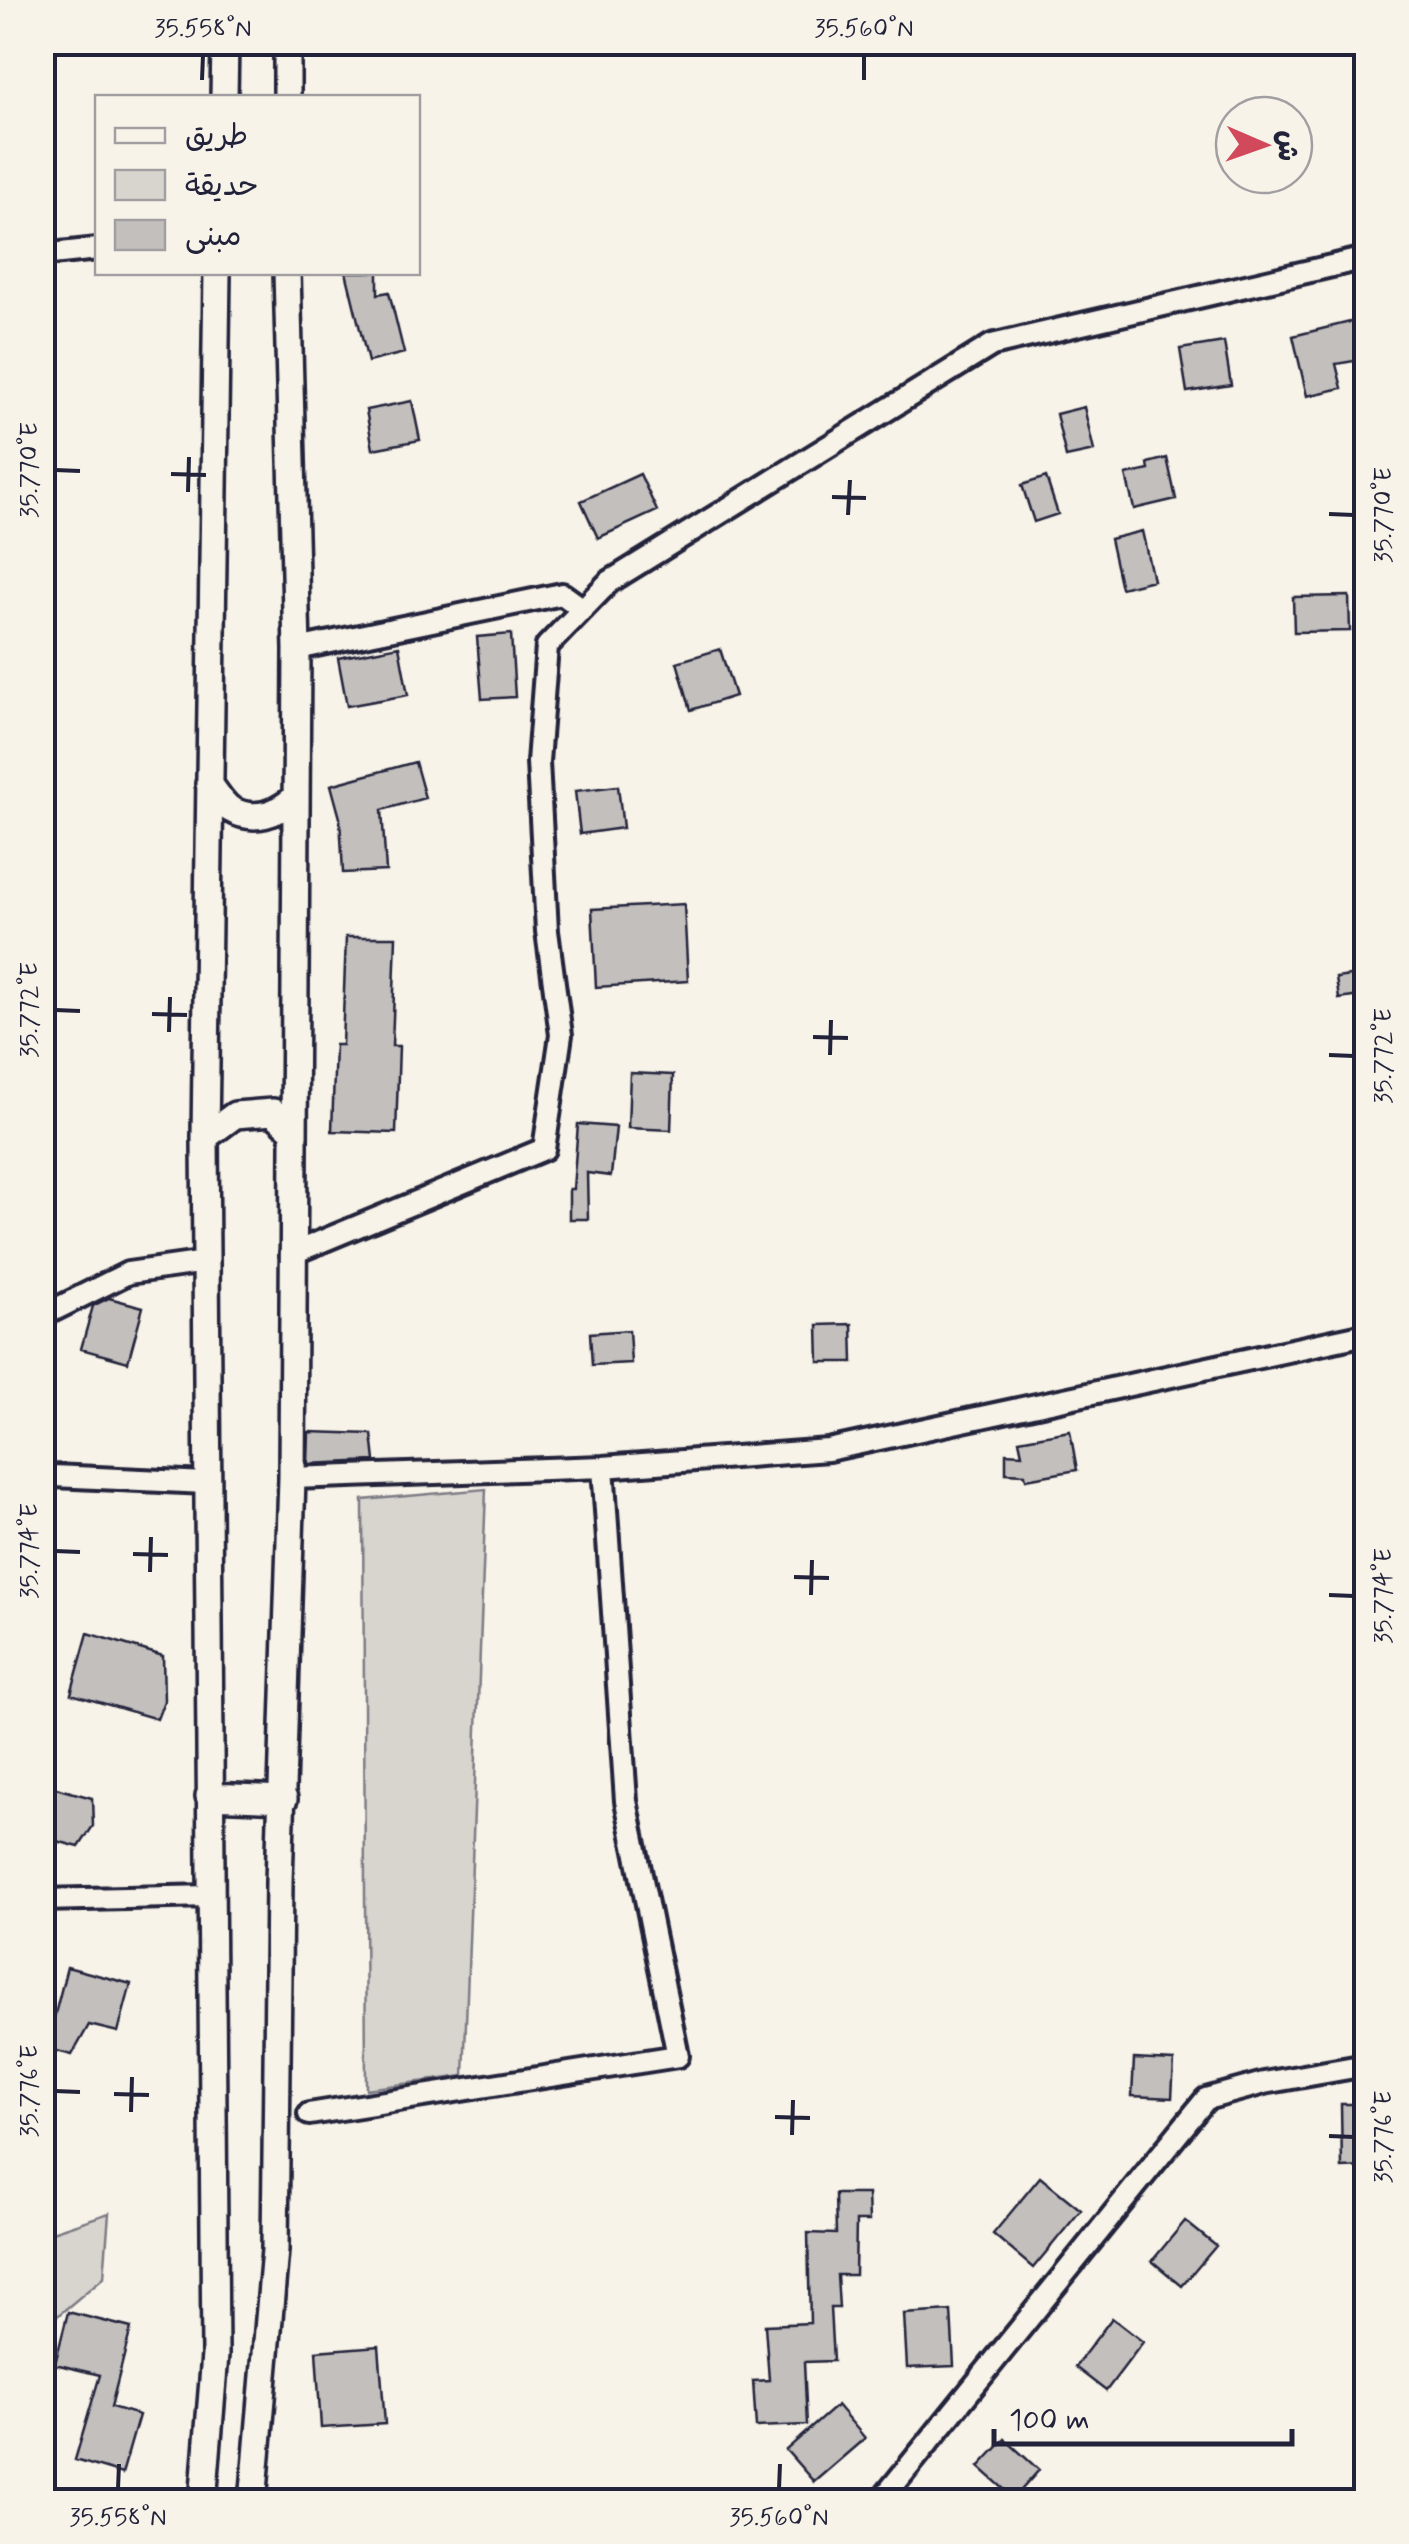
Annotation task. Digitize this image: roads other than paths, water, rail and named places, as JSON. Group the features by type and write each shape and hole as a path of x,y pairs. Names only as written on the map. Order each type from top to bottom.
{"main road":[{"path":"224,95 225,42"},
{"path":"287,42 287,95"},
{"path":"203,2502 215,2355 205,1137 217,275"},
{"path":"254,2502 275,2250 280,1882 292,1478 297,650 287,275"},
{"path":"209,784 229,808 262,817 281,810 296,797"},
{"path":"205,1137 236,1114 273,1112 293,1130"},
{"path":"209,1796 284,1799"}],"street":[{"path":"42,255 95,249"},
{"path":"292,1254 544,1148 561,1035 547,931 540,743 547,646 609,582 992,345 1366,258"},
{"path":"297,650 562,594 583,609"},
{"path":"42,1316 128,1273 206,1262"},
{"path":"292,1478 603,1467 828,1450 1366,1337"},
{"path":"309,2114 678,2056 626,1802 603,1467"},
{"path":"42,1472 53,1476 207,1483"},
{"path":"42,1900 212,1896"},
{"path":"880,2502 1206,2099 1264,2082 1366,2065"}]}
